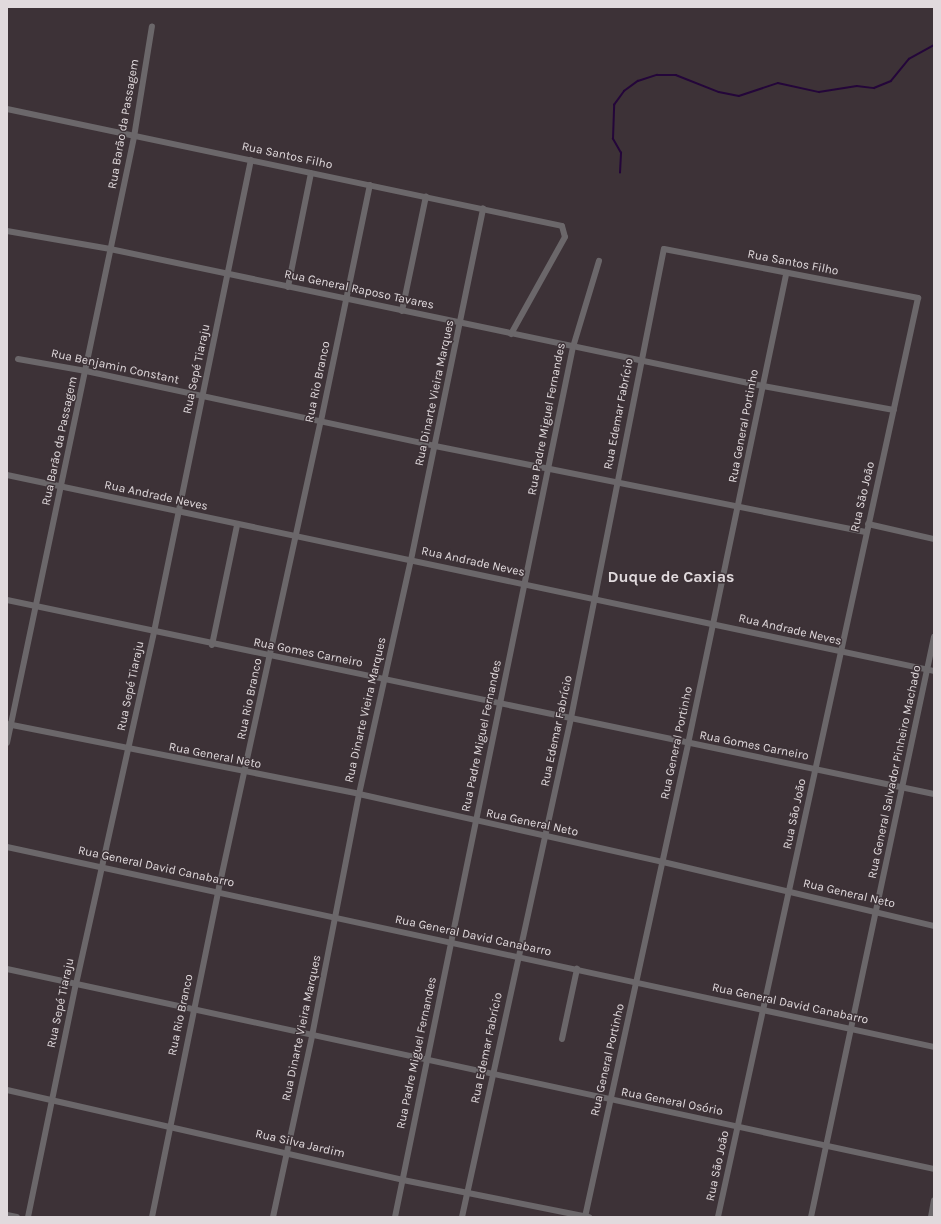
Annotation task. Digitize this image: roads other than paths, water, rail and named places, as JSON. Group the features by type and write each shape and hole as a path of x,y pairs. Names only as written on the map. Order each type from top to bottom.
{"street":[{"name":"Rua Barão da Passagem","path":"7,743 9,724 36,606 134,137 152,26"},
{"name":"Rua Santos Filho","path":"7,109 134,137 483,208 562,226 564,237 511,334"},
{"name":"Rua Sepé Tiaraju","path":"28,1217 76,984 154,632 251,160"},
{"path":"288,287 311,173"},
{"name":"Rua Rio Branco","path":"152,1217 169,1126 218,892 321,421 370,185"},
{"path":"402,311 426,196"},
{"name":"Rua Dinarte Vieira Marques","path":"273,1217 312,1036 358,794 412,560 483,208"},
{"name":"Rua General Raposo Tavares","path":"7,231 110,249 227,275 461,322 573,347 763,386 894,410"},
{"name":"Rua Santos Filho","path":"664,249 918,298"},
{"name":"Rua Edemar Fabrício","path":"462,1217 571,718 664,249"},
{"name":"Rua Padre Miguel Fernandes","path":"395,1217 499,703 526,584 573,347 599,261"},
{"name":"Rua General Portinho","path":"586,1217 610,1100 714,624 786,273"},
{"name":"Rua São João","path":"718,1217 790,892 840,652 918,298"},
{"name":"Rua Benjamin Constant","path":"18,359 86,371 435,446 866,532"},
{"name":"Rua Andrade Neves","path":"7,475 934,671"},
{"path":"868,524 934,539"},
{"path":"212,645 238,525"},
{"name":"Rua Gomes Carneiro","path":"7,600 212,645 385,679 688,744 934,794"},
{"name":"Rua General Salvador Pinheiro Machado","path":"811,1217 853,1029 934,637"},
{"name":"Rua General Neto","path":"9,724 129,750 358,794 475,822 546,836 877,911 934,926"},
{"name":"Rua General David Canabarro","path":"7,847 451,941 518,957 764,1008 934,1046"},
{"name":"Rua General Osório","path":"7,969 492,1075 738,1126 934,1169"},
{"path":"562,1038 577,969"},
{"name":"Rua Silva Jardim","path":"7,1090 287,1152 403,1180 586,1217"},
{"path":"931,1217 934,1200"},
{"path":"7,1215 17,1217"}],"waterway":[{"path":"620,173 621,153 613,139 614,105 624,91 638,81 657,75 676,75 719,92 739,96 778,83 819,92 857,86 874,88 891,81 909,59 934,45"}],"district":[{"name":"Duque de Caxias","path":"671,577"}]}
